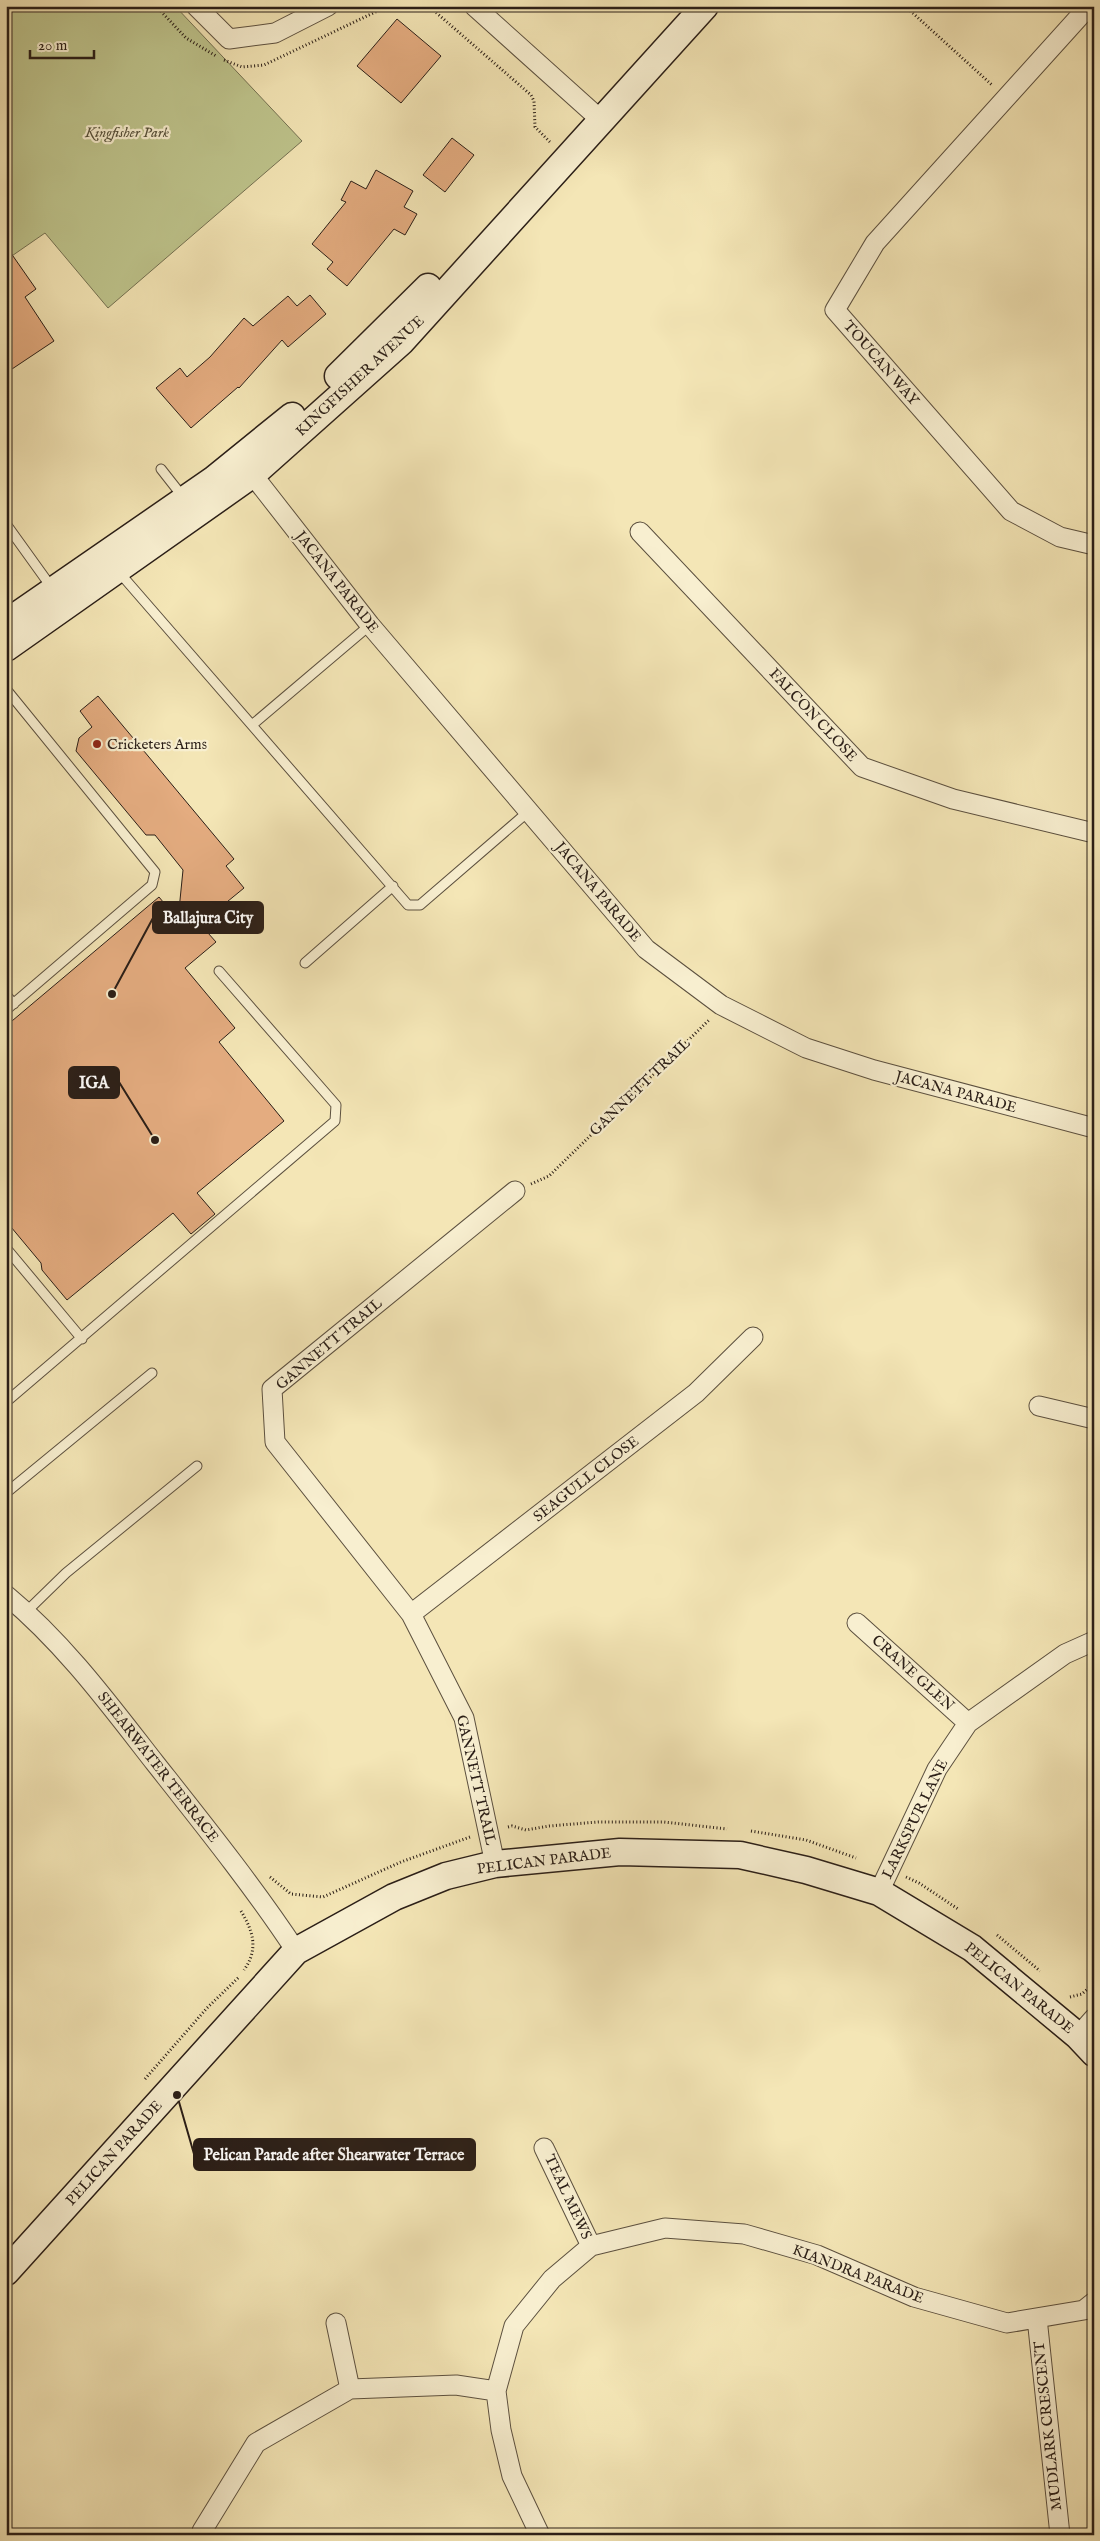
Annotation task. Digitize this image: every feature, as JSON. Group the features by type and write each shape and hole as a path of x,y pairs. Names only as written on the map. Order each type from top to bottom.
{"street":[{"path":"196,6 229,39 276,33 328,6"},
{"path":"474,6 596,116"},
{"name":"KINGFISHER AVENUE","path":"6,648 59,599 247,466 402,342 596,116 681,6"},
{"name":"KINGFISHER AVENUE","path":"247,466 416,301 555,147 596,116 705,6"},
{"name":"TOUCAN WAY","path":"1089,6 875,243 835,310 1011,511 1060,537 1094,545"},
{"name":"JACANA PARADE","path":"247,466 370,625 646,948 721,1005 806,1048 849,1062 1094,1128"},
{"name":"FALCON CLOSE","path":"640,532 862,767 953,799 1094,833"},
{"name":"KINGFISHER AVENUE","path":"6,623 59,599"},
{"name":"GANNETT TRAIL","path":"496,1864 464,1718 411,1614 275,1442 272,1389 515,1191"},
{"name":"SEAGULL CLOSE","path":"411,1614 696,1394 753,1337"},
{"path":"1039,1406 1094,1419"},
{"name":"SHEARWATER TERRACE","path":"6,1595 26,1612 79,1666 259,1895 296,1951"},
{"name":"CRANE GLEN","path":"857,1623 968,1723"},
{"name":"LARKSPUR LANE","path":"879,1892 937,1769 968,1723 1066,1654 1094,1641"},
{"name":"PELICAN PARADE","path":"6,2272 296,1951 394,1897 446,1876 496,1864 620,1852 740,1855 806,1870 879,1892 972,1948 1088,2036"},
{"name":"TEAL MEWS","path":"544,2148 591,2246"},
{"name":"KIANDRA PARADE","path":"540,2535 512,2476 501,2430 496,2391 514,2326 552,2279 591,2246 664,2228 744,2234 817,2255 914,2296 1007,2323 1084,2310 1094,2302"},
{"name":"MUDLARK CRESCENT","path":"1037,2318 1060,2535"},
{"path":"336,2323 350,2390"},
{"path":"202,2531 256,2443 350,2390 456,2385 496,2391"}],"lane":[{"path":"162,469 190,507"},
{"path":"6,524 59,599"},
{"path":"110,563 408,905 420,905 529,811"},
{"path":"252,725 370,625"},
{"path":"6,688 155,872 152,885 10,1007 6,995"},
{"path":"305,963 393,886"},
{"path":"6,1402 335,1121 336,1105 219,971"},
{"path":"6,1248 82,1339"},
{"path":"6,1493 152,1373"},
{"path":"26,1612 66,1573 197,1466"}],"path":[{"path":"424,6 432,10 531,95 534,101 534,128 555,147"},
{"path":"905,6 1006,98"},
{"name":"GANNETT TRAIL","path":"515,1191 549,1176 714,1015 721,1005"},
{"path":"266,1872 291,1894 323,1897 401,1862 489,1831"},
{"path":"142,2083 207,2008 246,1968 253,1950 254,1936 240,1907"},
{"path":"1070,1997 1082,1994 1094,1984"}],"green space":[{"name":"Kingfisher Park","path":"6,6 175,6 302,141 108,308 45,233 6,260"}],"building":[{"path":"397,19 441,56 401,103 357,66"},
{"path":"452,138 474,155 445,192 423,175"},
{"path":"376,170 413,191 404,207 417,214 405,235 394,229 347,286 327,269 333,262 312,244 346,202 341,200 351,181 366,189"},
{"path":"6,246 36,289 25,297 54,341 6,373"},
{"path":"310,295 326,314 288,347 282,340 239,388 191,428 156,388 180,368 187,377 210,357 244,318 253,326 288,296 297,306"},
{"path":"98,696 234,859 226,866 244,888 200,924 216,942 185,968 235,1028 219,1042 284,1121 197,1193 215,1214 191,1234 173,1213 67,1300 42,1270 41,1263 6,1221 6,1026 159,897 178,920 183,870 155,835 146,835 76,751 79,738 92,727 80,711"}],"place":[{"name":"Cricketers Arms","path":"97,744"},
{"name":"Ballajura City","path":"112,994"},
{"name":"IGA","path":"155,1140"},
{"name":"Pelican Parade after Shearwater Terrace","path":"177,2095"}]}
